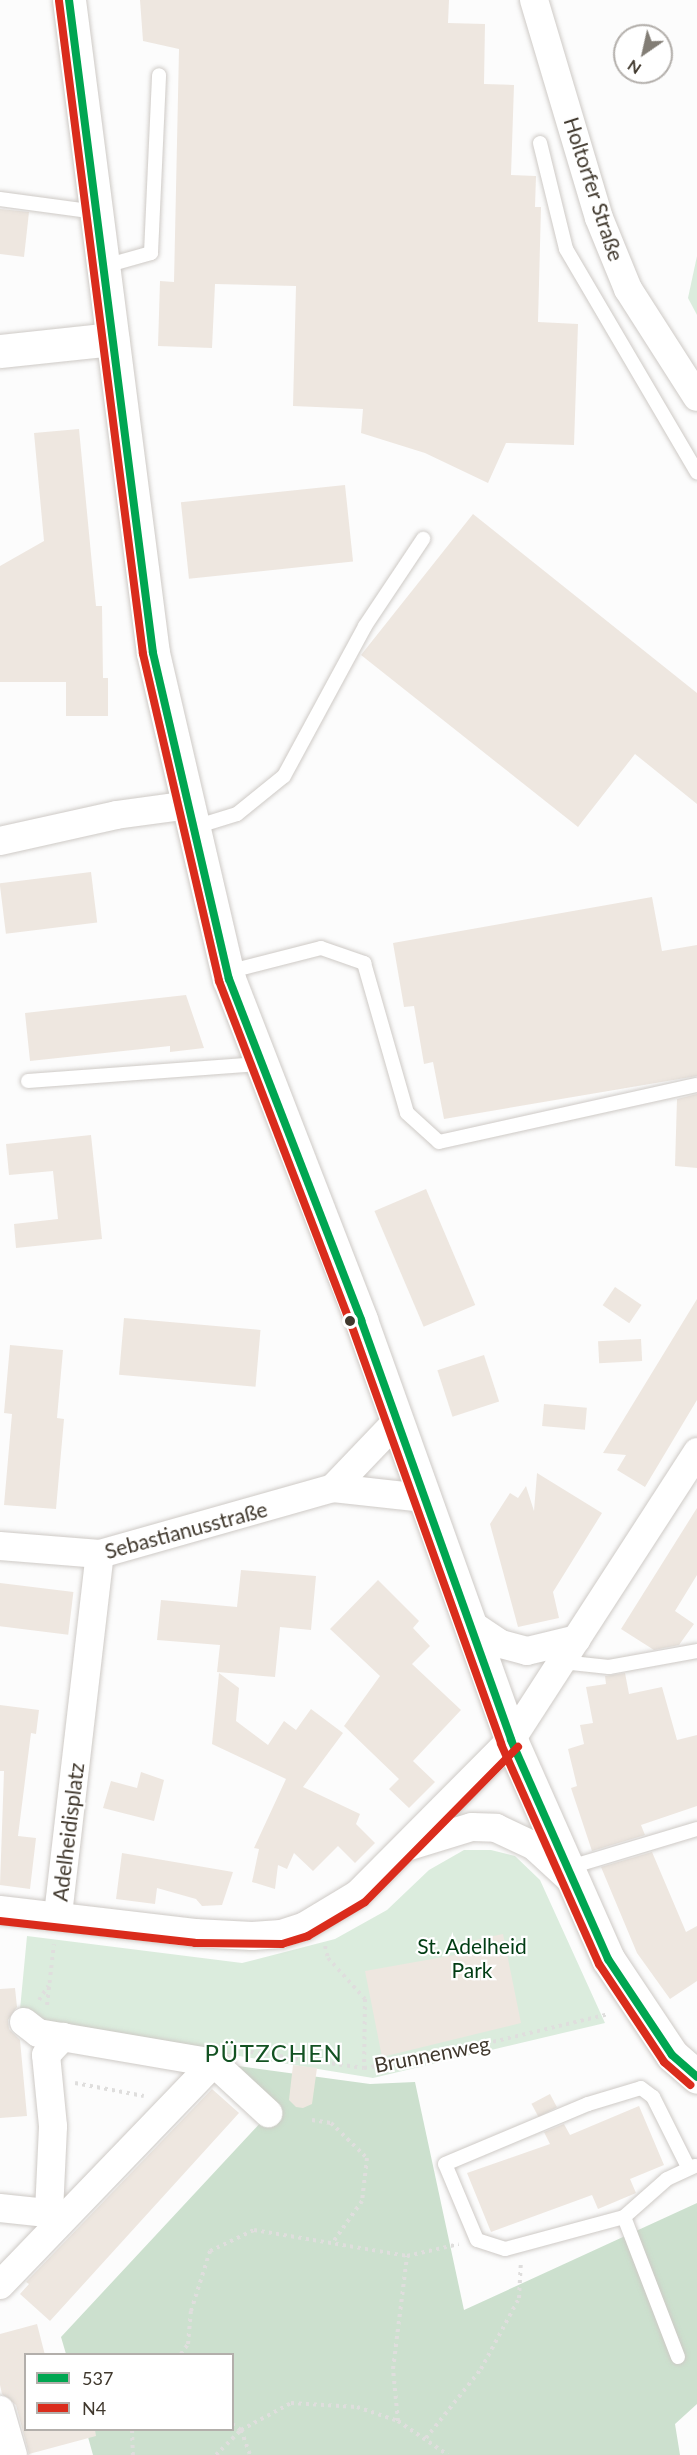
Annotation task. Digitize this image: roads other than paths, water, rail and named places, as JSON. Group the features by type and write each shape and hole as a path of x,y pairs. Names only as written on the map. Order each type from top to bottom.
{"street":[{"path":"69,0 153,653 227,972 397,1421 511,1740 608,1959 634,2002 672,2055 697,2077"},
{"name":"Holtorfer Straße","path":"534,0 599,218 628,289 697,397"},
{"path":"0,351 112,339"},
{"path":"0,842 116,815 192,816"},
{"path":"333,1488 397,1421"},
{"path":"511,1740 697,1452"},
{"name":"Sebastianusstraße","path":"0,1546 100,1554 333,1488 423,1498"},
{"name":"Adelheidisplatz","path":"100,1554 58,1915 195,1934 252,1936 281,1934 318,1919 358,1894 511,1740"},
{"path":"471,1624 501,1644 527,1651 569,1650"},
{"name":"Adelheidisplatz","path":"404,1847 472,1827 496,1828 534,1846 571,1875"},
{"path":"0,1910 58,1915"},
{"path":"58,2213 44,2031 222,2056 268,2113"},
{"path":"0,2285 58,2213 222,2056"},
{"path":"0,2208 58,2213"},
{"path":"0,2410 13,2455"}],"lane":[{"path":"105,266 151,253 159,75"},
{"path":"540,143 566,249 697,472"},
{"path":"0,199 98,212"},
{"path":"192,816 237,814 284,776 364,626 423,539"},
{"path":"227,972 321,948 364,963 407,1113 439,1142 697,1085"},
{"path":"28,1081 262,1064"},
{"path":"569,1650 609,1667 697,1651"},
{"path":"571,1875 697,1829"},
{"path":"641,2088 653,2097 693,2166 667,2179 624,2217 505,2249 477,2240 444,2164 588,2104 641,2088"},
{"path":"624,2217 678,2357"}],"district":[{"name":"PÜTZCHEN","path":"274,2053"}],"park label":[{"name":"St. Adelheid Park","path":"472,1958"}]}
